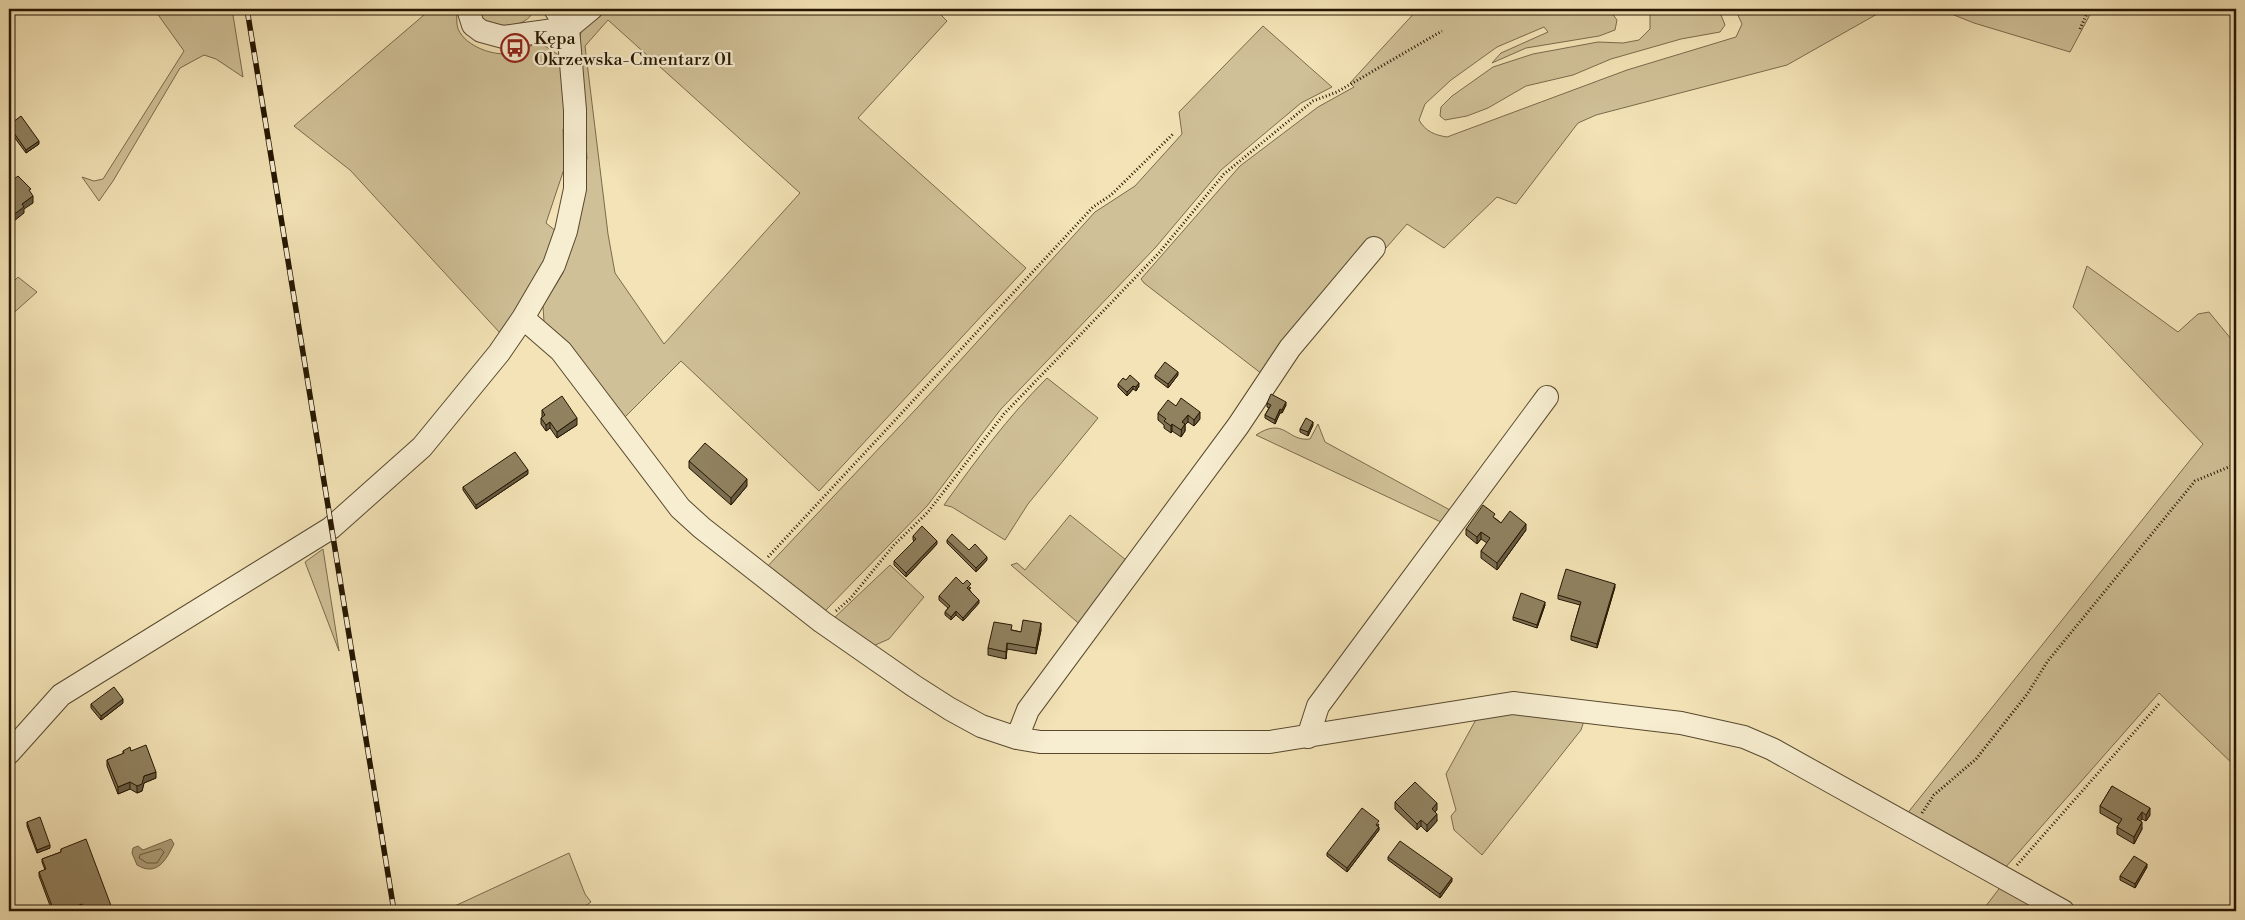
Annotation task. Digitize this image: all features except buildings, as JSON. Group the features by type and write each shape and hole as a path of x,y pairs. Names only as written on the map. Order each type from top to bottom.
{"street":[{"path":"468,9 473,25 481,31 503,37 568,28 591,9"},
{"path":"9,753 61,695 331,528 422,447 499,353 523,318 554,265 566,231 575,190 575,110 568,28 555,9"},
{"path":"1017,738 1028,710 1238,426 1290,348 1374,248"},
{"path":"523,318 561,352 680,508 822,622 950,709 981,726 1017,738 1040,742 1270,742 1513,703 1681,723 1744,737 1772,749 2063,911"},
{"path":"1308,737 1318,706 1547,398"}],"path":[{"path":"2080,29 2089,9"},
{"path":"822,622 850,599 894,545 928,512 1004,414 1160,253 1224,174 1312,101 1337,92 1442,31"},
{"path":"756,570 1092,207 1111,195 1172,134"},
{"path":"1912,828 1934,795 1976,759 2028,692 2047,662 2195,481 2236,464"},
{"path":"2005,879 2160,704"}],"shaded area":[{"path":"154,9 232,9 243,77 216,59 204,55 180,68 113,181 99,201 82,177 94,181 103,179 184,51"},
{"path":"431,9 457,9 458,29 462,35 474,46 490,52 513,53 539,42 563,58 566,128 563,129 564,169 546,223 557,232 530,292 500,333 350,170 294,126"},
{"path":"479,9 535,9 532,15 523,22 493,27 481,17"},
{"path":"601,9 935,9 947,21 858,118 1026,268 819,491 681,361 622,420 544,322 543,306 563,273 587,158 578,45 582,28","holes":["608,20 800,193 664,344 615,273 608,234 585,46"]},
{"path":"1418,9 1612,9 1611,12 1617,20 1615,30 1599,36 1526,48 1492,63 1501,53 1548,32 1544,27 1497,47 1451,80 1425,104 1419,120 1431,132 1447,137 1627,70 1736,37 1742,24 1736,11 1732,9 1886,9 1787,65 1596,115 1578,123 1516,204 1497,197 1444,248 1407,224 1386,248 1376,241 1262,374 1141,279 1240,166 1318,107 1354,87 1350,83"},
{"path":"1650,9 1712,9 1721,15 1725,25 1720,32 1681,39 1611,59 1573,75 1526,86 1488,108 1467,116 1445,120 1440,116 1441,107 1452,96 1493,67 1533,54 1598,42 1623,43 1639,40 1650,29"},
{"path":"1939,9 2093,9 2070,52 1974,23"},
{"path":"1263,26 1332,87 1301,103 1221,170 1155,248 1001,409 927,506 824,612 765,569 917,408 1095,212 1135,186 1182,134 1179,112"},
{"path":"2087,266 2178,332 2198,314 2209,312 2236,345 2236,767 2159,693 2004,869 1906,815 2203,444 2073,307"},
{"path":"18,277 37,292 9,317 9,286"},
{"path":"1047,378 1098,418 1028,504 1005,540 952,507 944,505 993,439"},
{"path":"1318,424 1325,442 1450,510 1441,522 1256,435 1273,428 1280,429 1302,439 1310,439"},
{"path":"1070,515 1131,564 1083,627 1011,565 1017,563 1025,570"},
{"path":"323,549 339,651 305,562"},
{"path":"890,565 924,597 889,639 873,646 833,619"},
{"path":"1502,712 1585,718 1581,730 1482,855 1454,830 1451,816 1456,810 1446,774 1479,714"},
{"path":"569,853 585,894 591,902 578,911 444,911"},
{"path":"2002,885 2048,911 1982,911"}],"water":[{"path":"171,839 174,844 168,856 160,865 150,869 137,865 132,853 133,848 138,846 143,850"}],"railway":[{"path":"247,9 394,911"}],"place":[{"name":"Kępa Okrzewska-Cmentarz 01","path":"515,48"}]}
